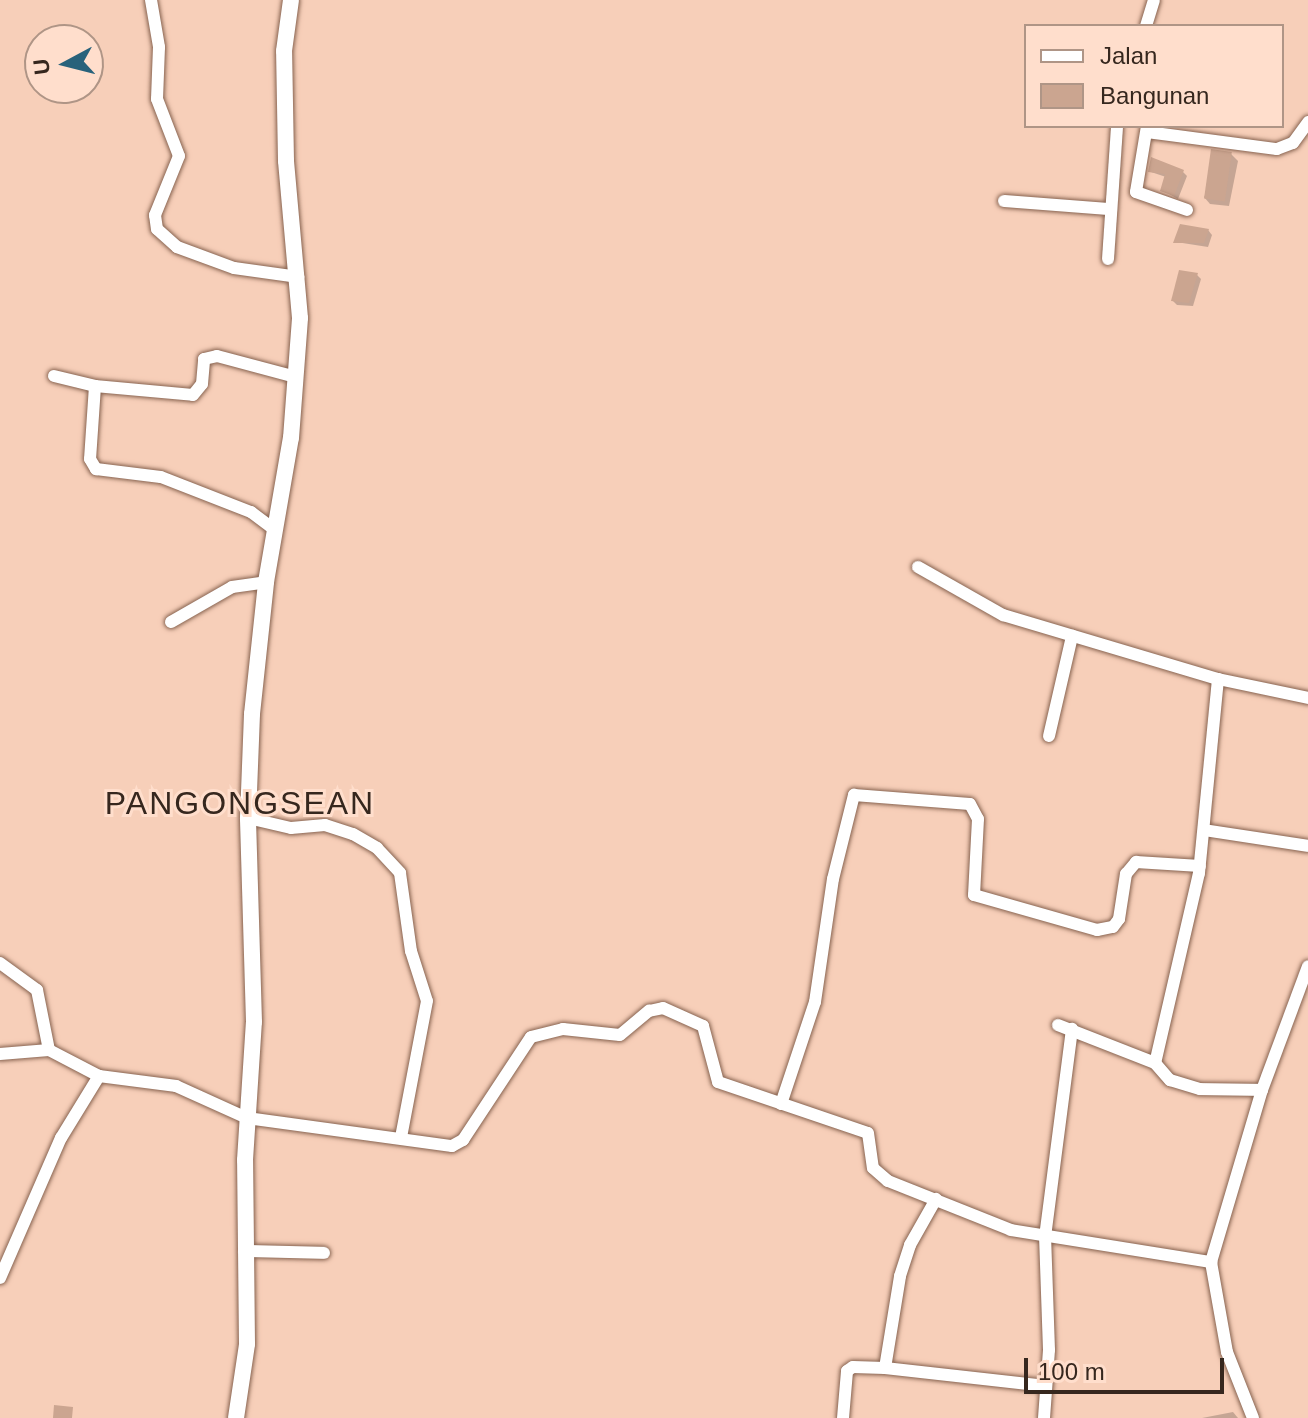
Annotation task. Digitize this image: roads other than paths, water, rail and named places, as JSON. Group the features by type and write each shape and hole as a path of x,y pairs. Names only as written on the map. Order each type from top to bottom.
{"street":[{"path":"151,0 159,47 157,99 179,156 155,215 157,229 177,247 234,268 298,277"},
{"path":"236,1418 247,1344 244,1251 247,1118 254,1022 248,818 266,582 296,377 298,277 286,161 284,51 291,0"},
{"path":"1147,24 1154,0"},
{"path":"1187,210 1136,192 1147,129 1277,149 1293,143 1308,122"},
{"path":"1108,259 1117,128"},
{"path":"1004,201 1109,209"},
{"path":"54,376 95,386 193,395 200,392 201,364 208,356 296,377"},
{"path":"95,386 90,459 96,469 161,477 242,509 275,530"},
{"path":"918,567 1003,615 1218,679 1273,687 1308,698"},
{"path":"171,622 232,587 266,582"},
{"path":"1049,736 1072,636"},
{"path":"1155,1063 1200,866 1218,679"},
{"path":"781,1104 815,1002 850,797 860,793 970,804 978,819 974,895 1097,930 1113,927 1119,919 1126,874 1136,862 1200,866"},
{"path":"248,818 291,828 325,825 353,834 377,848 400,873 411,951 427,1001 401,1137"},
{"path":"1204,830 1308,846"},
{"path":"0,963 37,990 49,1050"},
{"path":"1253,1418 1227,1352 1211,1262 1262,1090 1308,966"},
{"path":"0,1054 49,1050 99,1076 176,1086 247,1118 401,1137 442,1146 463,1140 531,1037 543,1030 620,1035 649,1011 663,1008 703,1026 718,1082 860,1127 871,1140 878,1175 1011,1230 1211,1262"},
{"path":"1058,1025 1155,1063 1170,1080 1200,1089 1262,1090"},
{"path":"1044,1418 1045,1237 1072,1029"},
{"path":"0,1278 61,1138 99,1076"},
{"path":"885,1368 900,1276 910,1245 936,1199"},
{"path":"244,1251 324,1253"},
{"path":"843,1418 847,1371 885,1368 1046,1386"}],"district":[{"name":"PANGONGSEAN","path":"240,803"}]}
